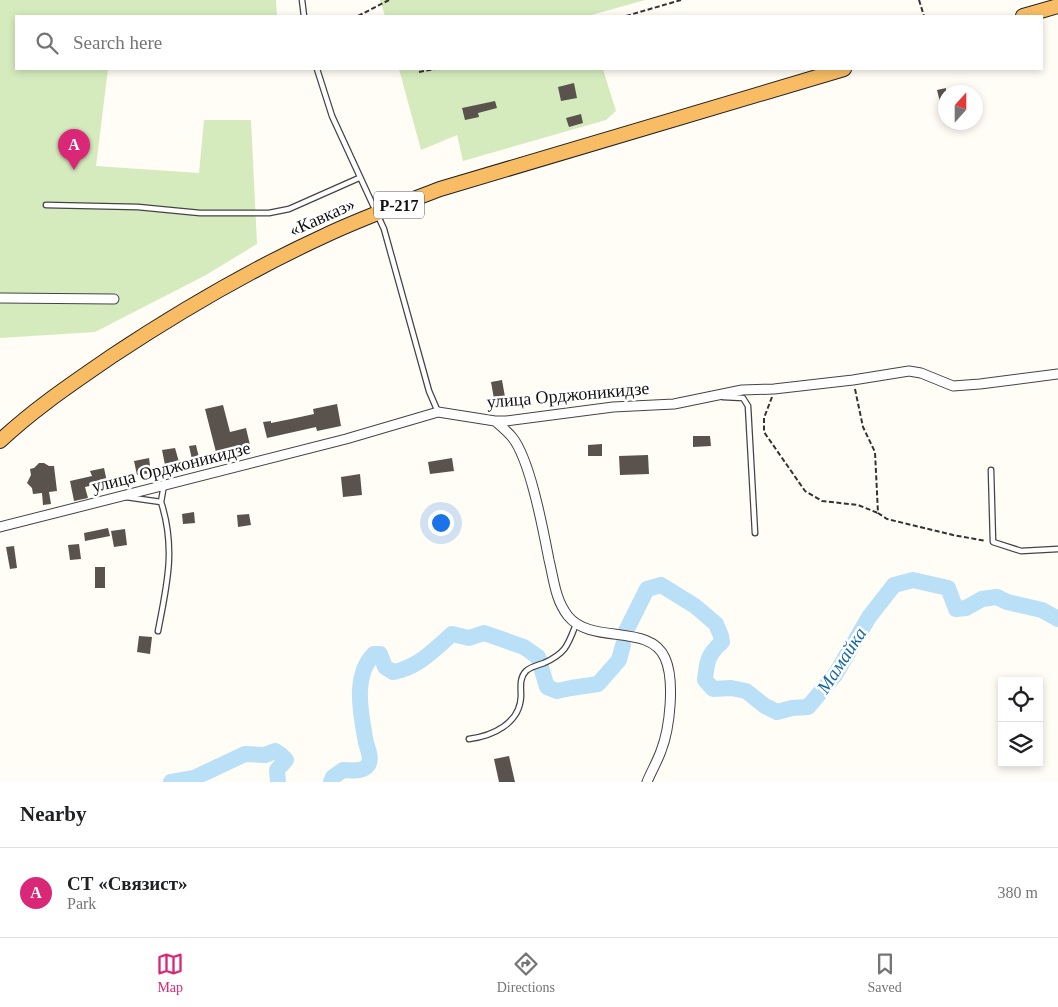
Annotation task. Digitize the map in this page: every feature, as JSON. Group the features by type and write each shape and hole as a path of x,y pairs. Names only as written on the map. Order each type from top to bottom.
{"highway":[{"path":"1026,15 1058,6"},
{"name":"«Кавказ»","path":"0,441 50,398 147,333 275,260 324,236 440,190 841,70"}],"street":[{"path":"0,298 114,299"},
{"name":"улица Орджоникидзе","path":"0,527 346,440 438,412 495,421 613,407 674,404 742,390 774,389 853,380 908,371 953,386 1058,374"},
{"path":"495,421 513,438 526,466 550,561 557,598 569,617 576,624 597,632 648,641 658,647 665,657 669,670 670,688 666,732 661,751 647,782"}],"lane":[{"path":"302,0 304,15"},
{"path":"317,70 332,116 384,230 429,391 438,412"},
{"path":"46,205 138,207 200,213 269,213 289,209 359,178"},
{"path":"717,396 743,398 748,406 754,533"},
{"path":"991,470 993,542 1021,551 1058,549"},
{"path":"158,631 167,584 170,553 167,522 161,502 164,485"},
{"path":"122,497 161,502"},
{"path":"470,740 485,737 508,724 516,712 521,699 522,676 527,670 562,653 570,641 576,624"}],"path":[{"path":"360,15 389,0"},
{"path":"629,15 681,0"},
{"path":"919,0 924,15"},
{"path":"419,72 430,70"},
{"path":"853,380 863,427 874,452 878,513"},
{"path":"774,389 764,418 764,432 805,491 822,501 858,505 887,519 953,535 993,542"}],"green space":[{"path":"0,0 276,0 277,15 15,15 15,70 108,70 96,166 199,173 204,120 251,120 257,244 206,275 95,332 0,338"},
{"path":"380,0 645,0 592,15 385,15"},
{"path":"399,70 603,70 616,111 606,120 463,161 457,135 421,150"}],"building":[{"path":"574,83 577,98 561,101 558,87"},
{"path":"495,101 497,108 478,113 479,117 465,120 462,108"},
{"path":"581,114 583,123 569,127 566,118"},
{"path":"502,380 505,397 494,399 491,382"},
{"path":"337,404 341,426 317,431 316,427 267,438 263,422 271,421 271,423 314,414 313,409"},
{"path":"223,405 230,432 246,428 250,445 234,449 236,456 218,460 205,409"},
{"path":"693,436 710,436 711,446 693,447"},
{"path":"602,444 602,456 588,456 588,445"},
{"path":"196,445 200,462 193,464 189,446"},
{"path":"175,448 179,462 165,465 162,450"},
{"path":"648,455 649,474 620,475 619,456"},
{"path":"149,458 151,473 137,475 134,461"},
{"path":"452,458 454,471 430,474 428,462"},
{"path":"39,463 54,466 57,491 49,492 51,504 43,505 42,493 33,494 32,488 27,483 31,475 30,469"},
{"path":"104,468 107,482 85,487 88,498 74,501 70,481 92,476 90,471"},
{"path":"360,474 362,495 343,497 341,477"},
{"path":"194,512 195,523 183,524 182,514"},
{"path":"249,514 251,525 238,527 237,515"},
{"path":"108,528 110,536 85,541 84,533"},
{"path":"125,529 127,545 114,547 111,531"},
{"path":"79,544 81,559 70,560 68,545"},
{"path":"14,546 17,568 10,569 6,547"},
{"path":"95,567 105,567 105,588 95,588"},
{"path":"139,636 152,637 150,654 137,652"},
{"path":"509,756 515,782 499,782 494,759"}],"waterway":[{"name":"Мамайка","path":"625,633 647,589 661,585 695,606 716,624 722,642 713,651 709,659 705,680 713,689 731,688 746,691 765,706 777,712 792,708 808,707 835,675 869,617 894,585 913,580 948,588 956,609 966,608 982,599 997,597 1007,602 1042,610 1058,619"},
{"name":"Мамайка","path":"331,782 333,777 343,770 360,770 366,768 369,763 362,720 360,684 367,663 374,654 380,654 385,667 393,672 410,667 432,652 452,634 469,638 484,633 524,647 538,657 547,687 557,691 598,684 619,660 623,645"},
{"name":"Мамайка","path":"171,782 194,778 245,754 265,755 275,751 286,760 277,770 278,782"}],"place":[{"name":"СТ «Связист»","path":"74,170"}]}
